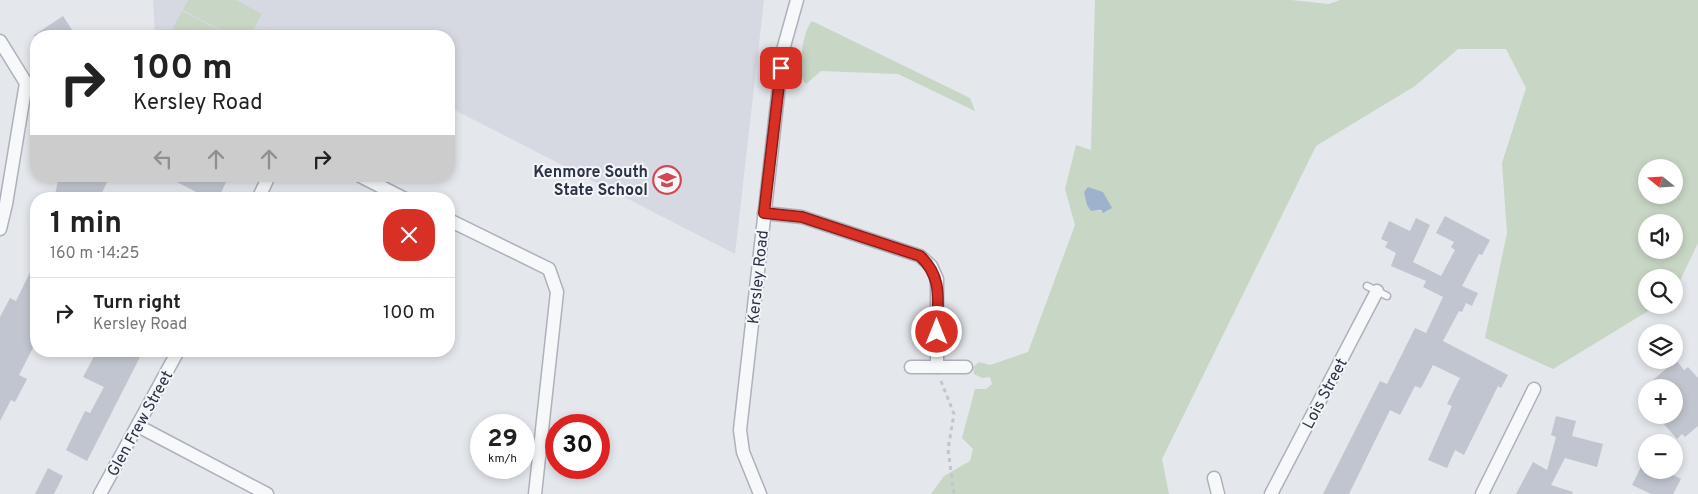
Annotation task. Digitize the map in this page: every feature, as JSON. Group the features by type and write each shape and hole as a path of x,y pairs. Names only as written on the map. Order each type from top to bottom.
{"street":[{"name":"Kersley Road","path":"760,494 743,452 740,430 783,50 797,0"},
{"path":"0,41 26,83 3,202 0,229"},
{"path":"372,182 391,192"},
{"path":"764,213 802,217 920,256 931,266 937,279 936,367"},
{"path":"455,223 549,269 558,292 535,494"},
{"name":"Lois Street","path":"1270,494 1377,291"},
{"name":"Glen Frew Street","path":"100,494 175,357"},
{"path":"911,367 966,367"},
{"path":"1482,494 1534,390"},
{"path":"138,426 266,494"},
{"path":"1214,478 1218,494"}],"path":[{"path":"936,367 954,414 948,449 954,494"}],"shaded area":[{"name":"Kenmore South State School","path":"153,0 764,0 735,254 455,110 455,30 155,30"}],"green space":[{"path":"188,0 236,0 262,14 253,30 221,30 183,10"},
{"path":"1095,0 1291,0 1329,4 1340,0 1698,0 1698,243 1683,274 1683,269 1638,269 1638,314 1643,314 1553,369 1485,338 1507,233 1502,163 1526,88 1506,49 1458,49 1415,86 1316,146 1162,459 1169,494 931,494 944,476 970,461 973,449 962,438 975,389 986,389 992,384 990,377 982,378 974,374 973,367 979,362 990,365 1028,352 1075,225 1065,189 1076,145 1091,150","holes":["1084,192 1109,211 1091,211"]},
{"path":"182,11 218,30 172,30"},
{"path":"812,21 970,98 975,111 898,74 821,71 806,84 801,71 801,62 806,33"}],"water":[{"path":"1088,187 1103,192 1112,208 1103,213 1101,210 1091,211 1087,205 1084,192"}],"building":[{"path":"63,16 72,30 42,30"},
{"path":"58,182 107,182 102,192 56,192"},
{"path":"177,182 226,182 221,192 196,192"},
{"path":"1445,216 1490,240 1482,255 1479,254 1462,286 1478,293 1472,306 1466,303 1462,312 1459,311 1443,341 1508,375 1501,388 1498,386 1464,455 1455,450 1447,468 1428,460 1452,406 1447,404 1460,378 1433,365 1421,388 1415,386 1400,415 1390,410 1349,494 1323,494 1380,381 1387,384 1415,328 1426,333 1443,297 1423,287 1426,281 1391,266 1396,253 1385,247 1388,242 1381,239 1389,221 1410,231 1416,218 1430,225 1413,262 1441,276 1455,250 1451,247 1454,242 1436,233"},
{"path":"30,272 30,354 19,375 27,379 15,402 11,400 0,421 0,317 10,298 16,301"},
{"path":"94,357 140,357 87,461 66,450 85,411 90,413 104,387 83,377"},
{"path":"1688,367 1698,378 1698,426 1685,437 1683,434 1673,434 1664,424 1683,424 1683,379 1654,379 1666,369 1684,370"},
{"path":"1556,416 1576,421 1572,436 1603,444 1597,467 1565,458 1551,485 1573,492 1572,494 1516,494 1533,462 1547,470 1556,437 1551,435"},
{"path":"48,468 63,476 54,494 35,494"},
{"path":"1638,473 1638,479 1681,479 1673,494 1651,494 1632,485"}],"place":[{"name":"Kenmore South State School","path":"667,180"}],"route":[{"path":"781,68 764,213 802,217 920,256 931,266 937,279 937,332"}]}
